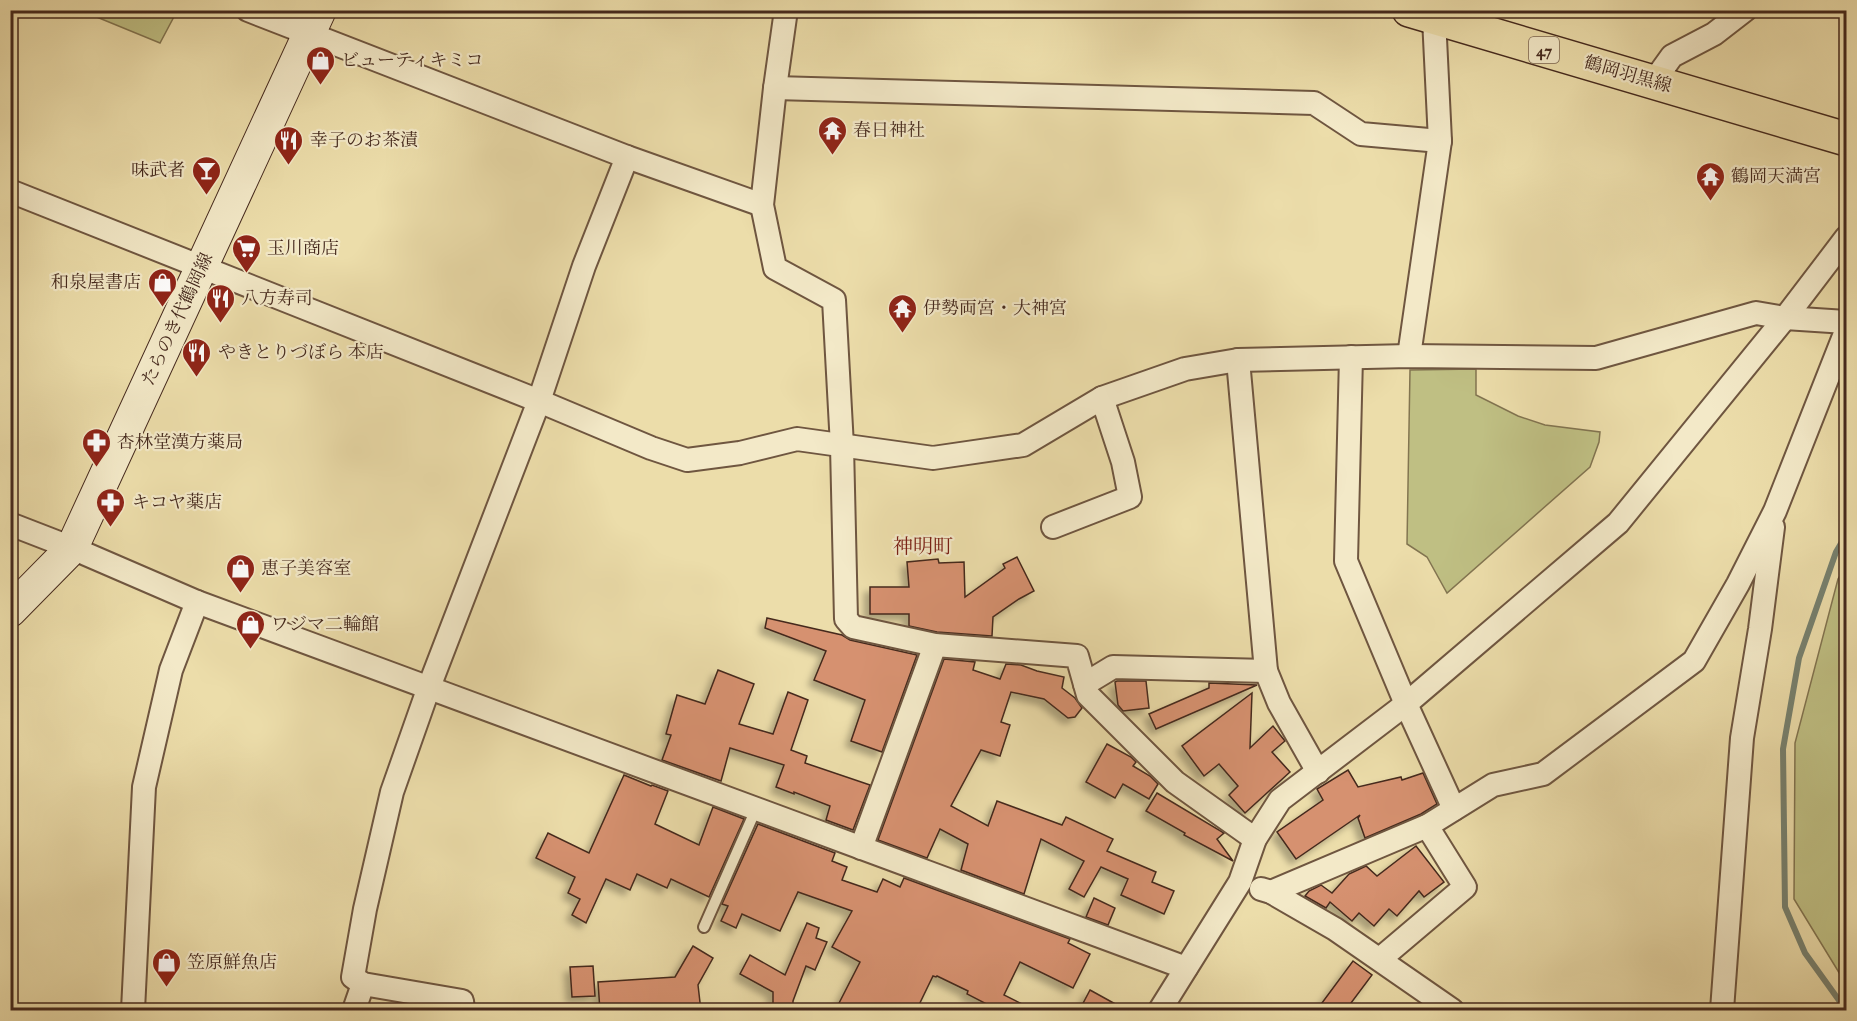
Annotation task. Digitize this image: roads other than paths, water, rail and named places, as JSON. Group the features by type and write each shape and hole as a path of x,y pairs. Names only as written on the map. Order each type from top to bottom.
{"main road":[{"name":"鶴岡羽黒線","path":"1426,13 1846,139"},
{"name":"たらのき代鶴岡線","path":"10,611 72,548 314,23"}],"street":[{"path":"248,10 314,23 627,157 762,205"},
{"path":"786,10 762,205 776,268 834,300 842,446 846,619 853,627 935,645 1077,656 1088,695 1175,782 1255,838"},
{"path":"1654,81 1672,56 1714,34 1745,10"},
{"path":"1409,356 1440,141 1426,13"},
{"path":"775,88 1314,103 1360,134 1440,141"},
{"path":"463,1011 462,1001 363,984 353,977 365,909 393,792 429,687 539,401 584,266 627,157"},
{"path":"10,191 539,401 651,448 687,460 740,453 797,439 933,458 1023,446 1102,398 1185,369 1238,360 1409,356 1596,358 1756,313 1785,318 1846,322"},
{"path":"1160,1011 1240,882 1255,838 1280,800 1406,704 1618,523 1785,318 1846,238"},
{"path":"1271,892 1427,826 1493,785 1543,774 1694,662 1738,584 1775,511 1846,331"},
{"path":"1351,357 1346,561 1406,704 1454,808"},
{"path":"1238,360 1266,671 1279,703 1318,772"},
{"path":"1053,527 1130,497 1123,462 1102,398"},
{"path":"1722,1011 1742,738 1760,629 1775,511"},
{"path":"10,524 197,602 1186,968"},
{"path":"134,1011 144,787 171,670 197,602"},
{"path":"861,848 935,645"},
{"path":"1085,684 1113,668 1266,671"},
{"path":"1380,959 1465,887 1427,826"},
{"path":"1240,882 1271,892 1335,929 1452,1011"},
{"path":"354,1011 363,984"}],"lane":[{"path":"704,927 756,809"}],"waterway":[{"path":"1846,535 1836,552 1799,658 1783,749 1785,907 1805,953 1846,1010"}],"place":[{"name":"ビューティキミコ","path":"320,86"},
{"name":"春日神社","path":"832,156"},
{"name":"幸子のお茶漬","path":"289,166"},
{"name":"味武者","path":"206,196"},
{"name":"鶴岡天満宮","path":"1710,202"},
{"name":"玉川商店","path":"246,274"},
{"name":"和泉屋書店","path":"162,308"},
{"name":"八方寿司","path":"220,324"},
{"name":"伊勢両宮・大神宮","path":"902,334"},
{"name":"やきとりづぼら 本店","path":"197,378"},
{"name":"杏林堂漢方薬局","path":"96,468"},
{"name":"キコヤ薬店","path":"111,528"},
{"name":"恵子美容室","path":"240,594"},
{"name":"ワジマ二輪館","path":"250,650"},
{"name":"笠原鮮魚店","path":"166,988"}],"district":[{"name":"神明町","path":"923,546"}]}
